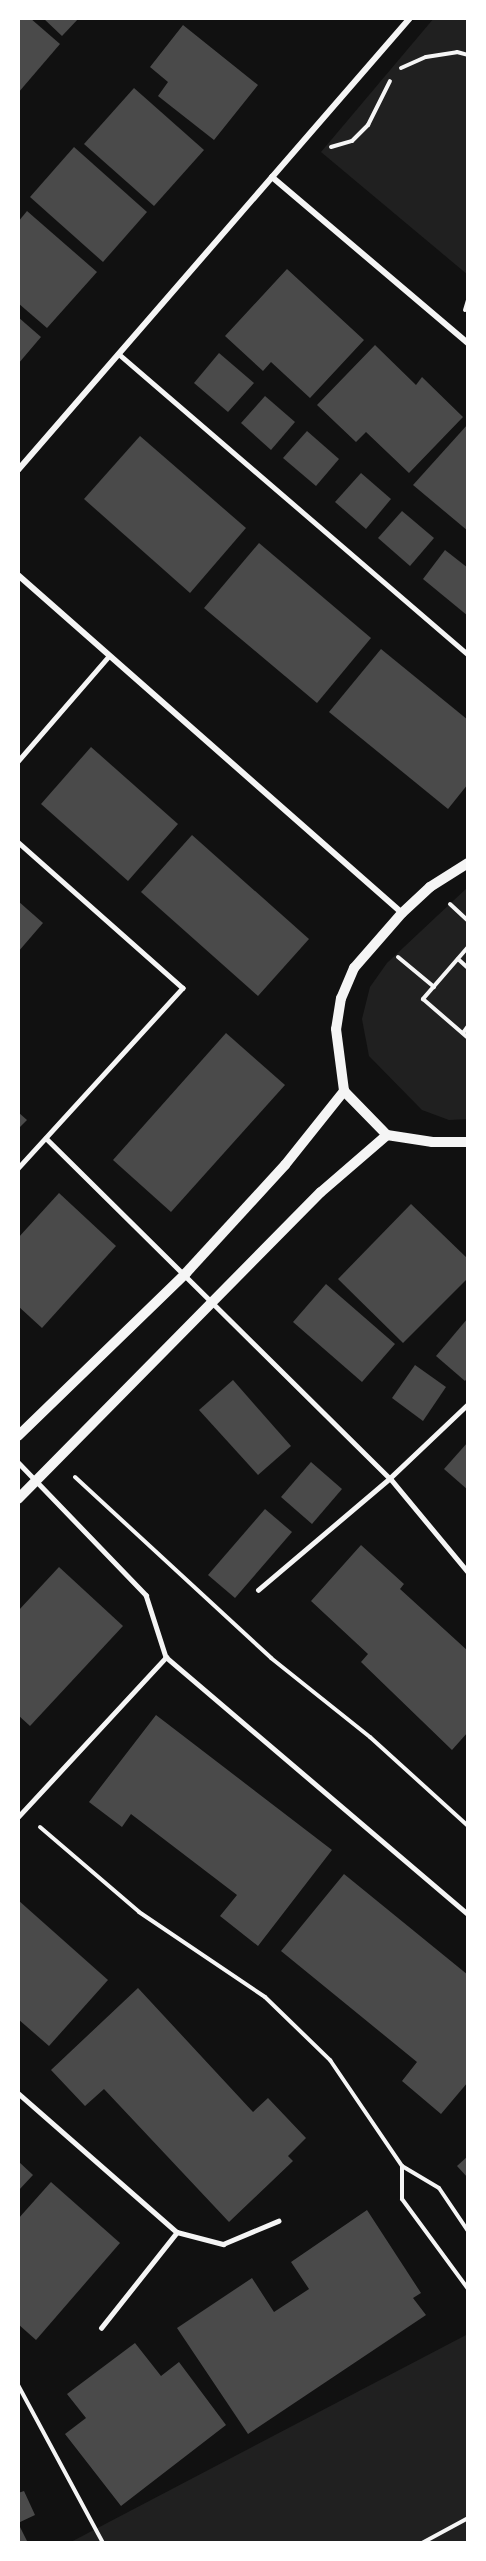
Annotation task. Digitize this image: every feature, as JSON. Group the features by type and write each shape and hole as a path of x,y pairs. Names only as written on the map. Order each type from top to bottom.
{"street":[{"path":"18,470 410,18"},
{"path":"272,177 468,343"},
{"path":"18,575 402,913"},
{"path":"468,863 430,887 376,940 354,968 341,998 336,1029 344,1090 387,1136 432,1142 468,1142"},
{"path":"18,1436 186,1273 290,1160 344,1090"},
{"path":"18,1499 321,1192 387,1136"}],"lane":[{"path":"120,355 468,654"},
{"path":"18,761 109,656"},
{"path":"18,842 183,988 18,1169"},
{"path":"46,1138 215,1301 390,1478 468,1572"},
{"path":"258,1590 390,1478 468,1404"},
{"path":"18,1462 147,1595 166,1656 468,1914"},
{"path":"18,1816 166,1656"},
{"path":"18,2093 177,2232 223,2244 278,2221"},
{"path":"101,2328 177,2232"}],"path":[{"path":"318,150 352,141 368,125 391,80 402,66 426,57 457,52 468,55"},
{"path":"447,902 468,921"},
{"path":"376,940 434,987"},
{"path":"468,947 423,999 468,1038"},
{"path":"458,959 468,968"},
{"path":"462,1033 468,1026"},
{"path":"57,1460 271,1658 370,1737 468,1826"},
{"path":"18,1816 51,1832 139,1912 265,1997 330,2060 402,2166 439,2188 468,2231"},
{"path":"402,2166 402,2199 468,2289"},
{"path":"18,2385 103,2543"},
{"path":"422,2543 468,2518"}],"shaded area":[{"path":"434,18 468,18 468,275 321,152"},
{"path":"468,887 468,1119 449,1120 422,1110 369,1056 362,1019 370,987 387,963"},
{"path":"468,2334 468,2543 69,2543"}],"building":[{"path":"18,18 30,18 60,44 18,93"},
{"path":"43,18 79,18 62,36"},
{"path":"183,25 258,85 214,140 158,96 168,82 150,67"},
{"path":"134,88 204,150 154,206 84,144"},
{"path":"74,147 147,212 103,262 30,197"},
{"path":"27,211 97,272 47,328 18,303 18,222"},
{"path":"287,269 364,340 310,398 271,362 263,371 225,336"},
{"path":"18,317 41,337 18,364"},
{"path":"375,345 416,385 422,377 463,417 409,473 366,432 356,442 317,405"},
{"path":"219,353 254,383 228,412 194,383"},
{"path":"265,396 295,422 271,450 241,423"},
{"path":"468,424 468,531 413,485"},
{"path":"307,431 339,459 316,486 283,458"},
{"path":"140,436 246,528 190,593 84,499"},
{"path":"361,473 391,499 366,529 335,502"},
{"path":"402,511 434,538 410,566 378,538"},
{"path":"259,543 371,638 317,703 204,608"},
{"path":"445,550 468,568 468,616 423,579"},
{"path":"381,649 468,720 468,784 448,809 329,712"},
{"path":"91,747 178,824 128,881 41,804"},
{"path":"192,835 309,939 258,996 141,892"},
{"path":"18,901 43,923 18,952"},
{"path":"226,1033 285,1085 171,1212 113,1160"},
{"path":"18,1112 27,1120 18,1129"},
{"path":"59,1193 116,1246 42,1328 18,1306 18,1238"},
{"path":"411,1204 468,1259 468,1278 403,1343 338,1279"},
{"path":"326,1284 395,1344 362,1382 293,1322"},
{"path":"468,1318 468,1377 465,1381 436,1356"},
{"path":"415,1365 446,1387 423,1421 392,1398"},
{"path":"233,1380 291,1446 258,1475 199,1410"},
{"path":"468,1442 468,1490 444,1469"},
{"path":"311,1462 342,1489 312,1524 281,1497"},
{"path":"265,1509 292,1532 235,1598 208,1575"},
{"path":"361,1545 404,1584 400,1589 468,1651 468,1732 452,1750 361,1662 368,1654 311,1601"},
{"path":"59,1567 123,1626 30,1726 18,1715 18,1611"},
{"path":"156,1715 332,1850 258,1946 220,1916 237,1895 131,1814 122,1827 89,1802"},
{"path":"344,1874 468,1975 468,2082 441,2114 402,2081 417,2062 281,1951"},
{"path":"18,1900 108,1980 49,2046 18,2019"},
{"path":"138,1988 253,2112 268,2098 306,2138 288,2156 293,2161 229,2222 104,2089 85,2106 51,2070"},
{"path":"468,2156 468,2178 457,2166"},
{"path":"18,2161 33,2175 18,2191"},
{"path":"51,2182 120,2243 36,2340 18,2324 18,2219"},
{"path":"367,2210 421,2293 413,2298 426,2315 248,2434 177,2328 252,2278 274,2312 309,2289 291,2262"},
{"path":"135,2343 161,2376 179,2362 226,2425 121,2506 65,2434 86,2418 67,2394"},
{"path":"24,2491 35,2515 18,2523 18,2493"},
{"path":"18,2523 28,2543 18,2543"}]}
